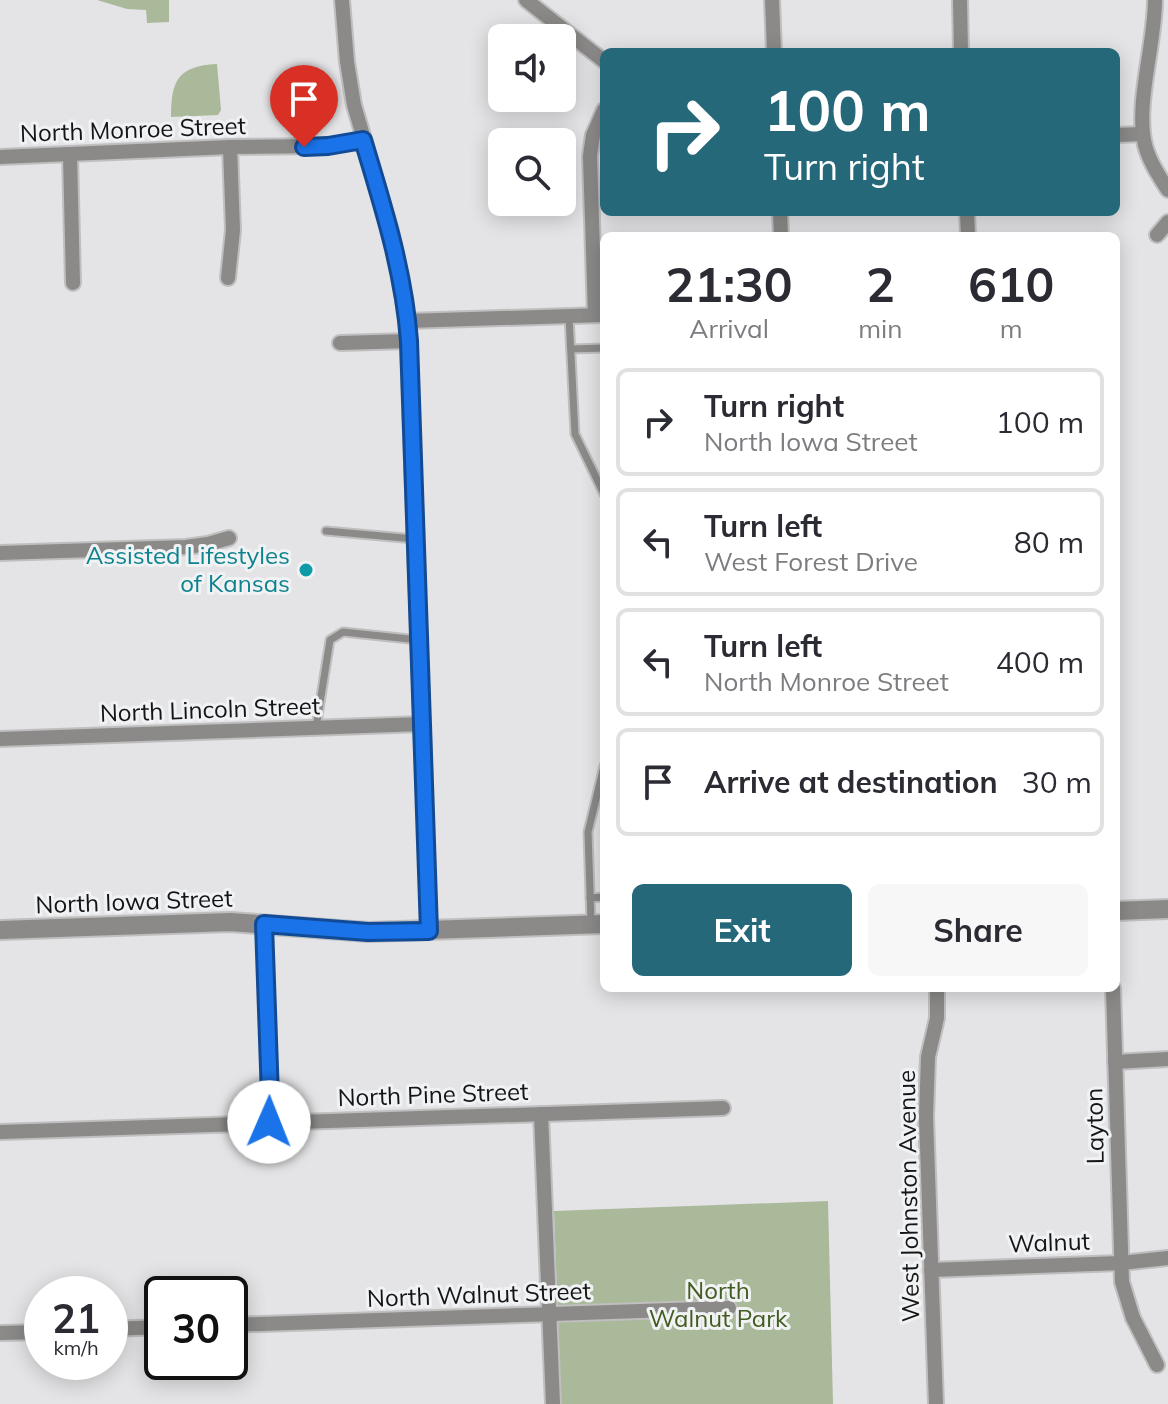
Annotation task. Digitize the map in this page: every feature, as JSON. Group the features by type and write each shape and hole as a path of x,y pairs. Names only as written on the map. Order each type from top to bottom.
{"street":[{"path":"342,0 347,62 363,140 391,231 409,341 429,931"},
{"path":"526,0 600,58"},
{"path":"772,0 774,48"},
{"path":"960,0 961,48"},
{"path":"1155,0 1143,104 1143,134 1151,161 1168,190"},
{"path":"1152,45 1168,47"},
{"path":"407,321 600,315 590,156 593,135 600,119"},
{"path":"1120,135 1143,134"},
{"name":"North Monroe Street","path":"0,157 328,146 363,140"},
{"path":"228,278 233,230 230,147"},
{"path":"70,154 73,283"},
{"path":"1157,235 1168,222"},
{"path":"340,343 409,341"},
{"path":"0,553 186,547 229,538"},
{"name":"North Lincoln Street","path":"0,739 422,724"},
{"path":"1120,911 1168,909"},
{"name":"North Iowa Street","path":"0,930 230,922 368,932 598,925"},
{"path":"264,924 269,1122"},
{"name":"West Johnston Avenue","path":"936,1404 926,1117 928,1057 937,1018 937,992"},
{"name":"Layton","path":"1113,992 1122,1282 1133,1318 1157,1365"},
{"path":"1115,1062 1168,1059"},
{"name":"North Pine Street","path":"0,1132 723,1108"},
{"path":"541,1114 553,1404"},
{"name":"Walnut","path":"931,1270 1121,1263 1168,1258"},
{"name":"North Walnut Street","path":"248,1324 729,1308"},
{"path":"0,1333 24,1332"}],"lane":[{"path":"569,316 575,434 600,486"},
{"path":"571,349 600,348"},
{"path":"326,531 415,539"},
{"path":"316,728 330,640 343,632 419,640"},
{"path":"598,925 590,898 588,832 600,782"},
{"path":"590,898 600,897"}],"green space":[{"path":"97,0 169,0 169,22 147,23 146,10 127,9"},
{"path":"217,64 221,110 218,115 171,117 173,93 179,77 193,68"},
{"name":"North Walnut Park","path":"828,1201 833,1404 561,1404 554,1211"}],"place":[{"name":"Assisted Lifestyles of Kansas","path":"306,570"}],"route":[{"path":"269,1122 264,924 368,932 429,931 409,341 400,270 363,140 304,147"}]}
